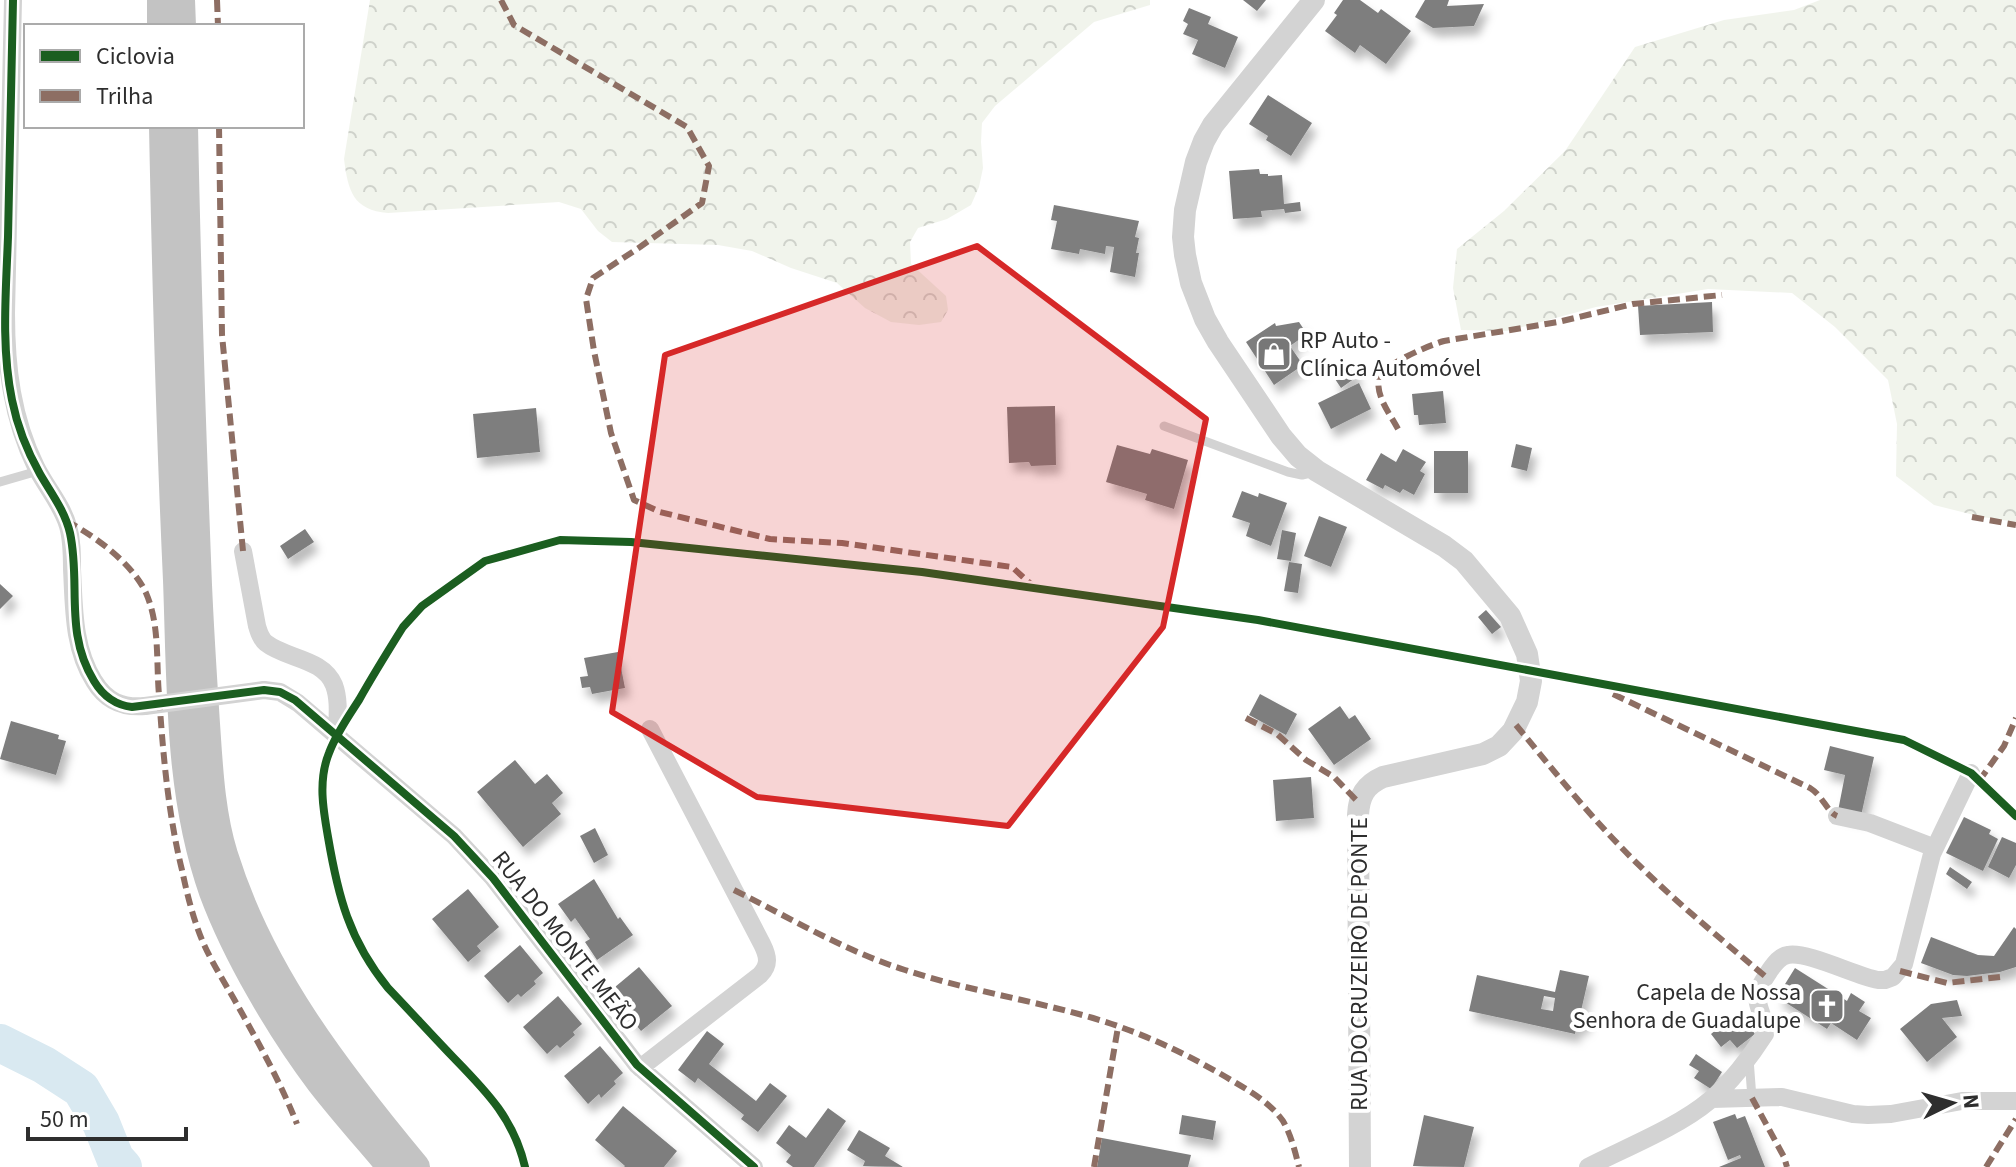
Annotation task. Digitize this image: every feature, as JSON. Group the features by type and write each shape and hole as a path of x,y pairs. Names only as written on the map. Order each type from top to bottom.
{"highway":[{"path":"161,0 161,24"},
{"path":"181,0 182,24"},
{"path":"163,128 167,323 183,723 189,797 196,830 215,896 266,1001 319,1080 391,1167"},
{"path":"184,128 188,341 200,637 209,764 217,825 233,881 286,992 337,1068 416,1167"}],"street":[{"path":"13,0 4,377 38,471"},
{"path":"1314,0 1208,133 1196,162 1183,228 1191,283 1213,334 1287,444 1317,471"},
{"name":"RUA DO MONTE MEÃO","path":"38,471 59,505 69,530 75,626 88,670 101,691 112,701 125,706 264,690 288,696 474,856 640,1068 754,1167"},
{"name":"RUA DO CRUZEIRO DE PONTE","path":"1317,471 1464,561 1513,620 1527,654 1531,686 1516,725 1491,751 1383,777 1369,785 1360,796 1360,1167"},
{"path":"243,551 261,638 269,645 321,670 330,678 337,700 337,736"},
{"path":"640,1068 760,975 767,963 762,944 650,729"},
{"path":"1588,1167 1678,1122 1712,1099 1762,1038 1766,1030 1758,1000 1759,990 1775,964 1784,956 1802,956 1870,978 1885,980 1897,974 1904,964 1935,848 1971,773"},
{"path":"1837,816 1874,824 1935,848"},
{"path":"1712,1099 1792,1099 1868,1115 1962,1101 2016,1101"}],"lane":[{"path":"1164,426 1288,472 1306,475 1317,471"},
{"path":"0,482 38,471"},
{"path":"1749,1056 1752,1098"}],"highlighted area":[{"path":"977,246 1206,419 1163,627 1008,826 757,797 612,712 665,355"}],"green space":[{"path":"370,0 1150,0 1150,5 1094,22 995,106 982,123 983,168 971,205 947,219 918,228 910,242 911,264 946,296 948,310 941,322 919,325 891,322 865,308 837,283 752,251 718,245 612,242 598,231 581,209 559,202 388,213 367,208 350,189 344,159"},
{"path":"1820,0 2016,0 2016,522 1934,505 1896,476 1897,424 1888,380 1835,327 1792,293 1708,289 1596,307 1507,331 1461,330 1453,288 1457,249 1504,211 1565,151 1635,47 1724,20 1794,10"}],"building":[{"path":"1243,0 1266,0 1257,11"},
{"path":"1343,0 1360,0 1378,13 1381,9 1411,31 1386,64 1360,45 1355,53 1325,31"},
{"path":"1425,0 1449,0 1447,6 1484,4 1474,26 1433,28 1415,17"},
{"path":"1189,8 1211,17 1208,24 1238,37 1225,68 1192,54 1198,40 1183,34 1188,24 1183,21"},
{"path":"1268,95 1312,123 1291,156 1266,140 1268,136 1249,124"},
{"path":"1259,169 1260,174 1282,175 1284,204 1300,202 1301,211 1261,211 1262,217 1233,219 1229,171"},
{"path":"1054,205 1139,221 1135,237 1139,238 1136,253 1139,253 1135,277 1110,272 1114,247 1106,246 1105,254 1080,249 1079,254 1051,249 1057,221 1051,220"},
{"path":"1712,302 1713,332 1640,335 1638,306"},
{"path":"1299,322 1307,334 1290,346 1303,365 1274,385 1246,342 1275,323 1276,326"},
{"path":"1350,364 1358,376 1341,388 1333,376"},
{"path":"1359,383 1371,409 1331,429 1318,403"},
{"path":"1443,391 1446,423 1419,425 1418,415 1414,415 1412,394"},
{"path":"1055,406 1056,465 1009,463 1007,407"},
{"path":"536,408 540,452 477,458 473,414"},
{"path":"1516,444 1532,448 1527,471 1511,467"},
{"path":"1117,445 1150,454 1152,449 1188,460 1174,509 1145,500 1147,494 1106,482"},
{"path":"1403,449 1426,462 1420,471 1425,474 1414,495 1403,489 1400,493 1385,485 1383,489 1366,480 1381,453 1396,462"},
{"path":"1434,451 1468,451 1468,493 1434,493"},
{"path":"1242,491 1258,497 1259,493 1287,503 1271,546 1246,536 1250,523 1232,517"},
{"path":"1319,516 1347,527 1331,567 1304,556"},
{"path":"305,529 314,542 288,559 280,546"},
{"path":"1282,530 1296,533 1291,561 1277,559"},
{"path":"1289,562 1302,564 1298,593 1284,591"},
{"path":"0,584 13,596 0,609"},
{"path":"1486,610 1501,627 1492,634 1478,617"},
{"path":"618,652 625,688 592,694 590,687 582,688 580,677 588,676 584,658"},
{"path":"1260,694 1297,714 1286,735 1249,715"},
{"path":"1340,706 1349,719 1355,715 1371,739 1334,765 1308,729"},
{"path":"11,721 59,735 58,739 66,741 56,775 0,759"},
{"path":"1830,746 1874,757 1861,816 1838,811 1845,775 1824,770"},
{"path":"515,760 535,784 547,774 563,793 552,803 561,814 523,847 477,792"},
{"path":"1311,777 1314,818 1276,821 1273,780"},
{"path":"1964,817 1991,830 1989,834 1998,839 1983,871 1946,853"},
{"path":"595,828 608,855 594,863 580,836"},
{"path":"2002,837 2016,843 2016,865 2009,878 1988,867"},
{"path":"1950,867 1972,882 1967,889 1946,874"},
{"path":"594,879 618,919 620,917 633,935 597,960 585,942 590,939 575,918 571,922 558,904"},
{"path":"468,889 499,927 477,946 481,951 468,962 432,919"},
{"path":"2014,927 2016,967 1967,976 1953,975 1921,963 1931,937 1978,955 1994,956"},
{"path":"520,945 543,973 521,997 518,994 508,1003 484,976"},
{"path":"639,967 672,1006 641,1031 609,992"},
{"name":"Capela de Nossa Senhora de Guadalupe","path":"1795,968 1847,1001 1851,993 1865,1002 1859,1011 1871,1018 1857,1040 1831,1023 1827,1029 1777,997"},
{"path":"1560,970 1589,976 1581,1011 1587,1012 1584,1026 1577,1025 1575,1034 1469,1011 1477,975 1555,992","holes":["1544,996 1555,998 1553,1011 1541,1009"]},
{"path":"558,996 582,1024 560,1048 557,1045 547,1054 523,1027"},
{"path":"1957,1000 1962,1016 1942,1018 1957,1037 1927,1062 1900,1029 1931,1004"},
{"path":"1738,1012 1755,1034 1737,1048 1730,1040 1721,1047 1711,1034"},
{"path":"707,1031 724,1044 709,1064 756,1101 770,1083 787,1096 758,1132 741,1119 744,1115 698,1078 695,1083 678,1070"},
{"path":"600,1046 623,1073 601,1098 599,1094 588,1104 564,1076"},
{"path":"1696,1054 1722,1072 1711,1089 1694,1078 1699,1071 1689,1065"},
{"path":"623,1106 677,1151 664,1167 624,1167 595,1140"},
{"path":"828,1108 846,1121 814,1167 793,1167 786,1162 791,1155 776,1143 789,1125 806,1138"},
{"path":"1735,1114 1737,1119 1745,1116 1765,1167 1719,1167 1741,1158 1740,1155 1728,1160 1713,1122"},
{"path":"1182,1115 1216,1121 1213,1140 1179,1134"},
{"path":"1424,1115 1474,1127 1464,1167 1413,1166"},
{"path":"859,1130 890,1148 885,1156 903,1167 863,1166 865,1161 847,1150"},
{"path":"1102,1138 1191,1155 1188,1167 1097,1167"}],"waterway":[{"path":"0,1043 44,1065 81,1089 101,1123 115,1158 123,1167"}],"marked path":[{"path":"217,0 218,24"},
{"path":"501,0 514,25 687,127 709,166 702,203 593,278 586,299 611,433 634,500 660,512 770,539 842,543 1012,567 1033,586"},
{"path":"219,128 222,335 243,551"},
{"path":"1398,429 1381,397 1379,376 1400,360 1428,347 1444,341 1558,322 1633,304 1722,295"},
{"path":"1972,517 2016,525"},
{"path":"66,521 112,551 132,571 146,593 155,631 170,805 190,906 206,948 268,1061 297,1124"},
{"path":"1613,694 1810,788 1837,816"},
{"path":"1246,718 1277,734 1306,760 1334,777 1359,803"},
{"path":"1979,781 2004,746 2016,718"},
{"path":"1516,725 1593,817 1637,863 1766,977"},
{"path":"734,890 839,944 905,970 1093,1018 1177,1051 1241,1086 1271,1107 1286,1126 1299,1167"},
{"path":"1900,971 1947,983 2000,977"},
{"path":"1094,1167 1118,1027"},
{"path":"1752,1098 1787,1167"},
{"path":"1986,1167 2016,1119"}],"cycle path":[{"path":"13,0 6,360 12,400 27,447 68,525 73,552 76,626 85,663 94,681 110,699 132,707 264,690 280,692 295,700 454,836 493,878 637,1065 754,1167"},
{"path":"525,1167 514,1134 497,1106 388,988 364,952 341,898 322,795 326,763 339,732 403,627 422,606 485,561 560,540 631,542 922,572 1258,620 1904,740 1971,773 2016,816"}],"place":[{"name":"RP Auto - Clínica Automóvel","path":"1274,354"},
{"name":"Capela de Nossa Senhora de Guadalupe","path":"1827,1006"}]}
